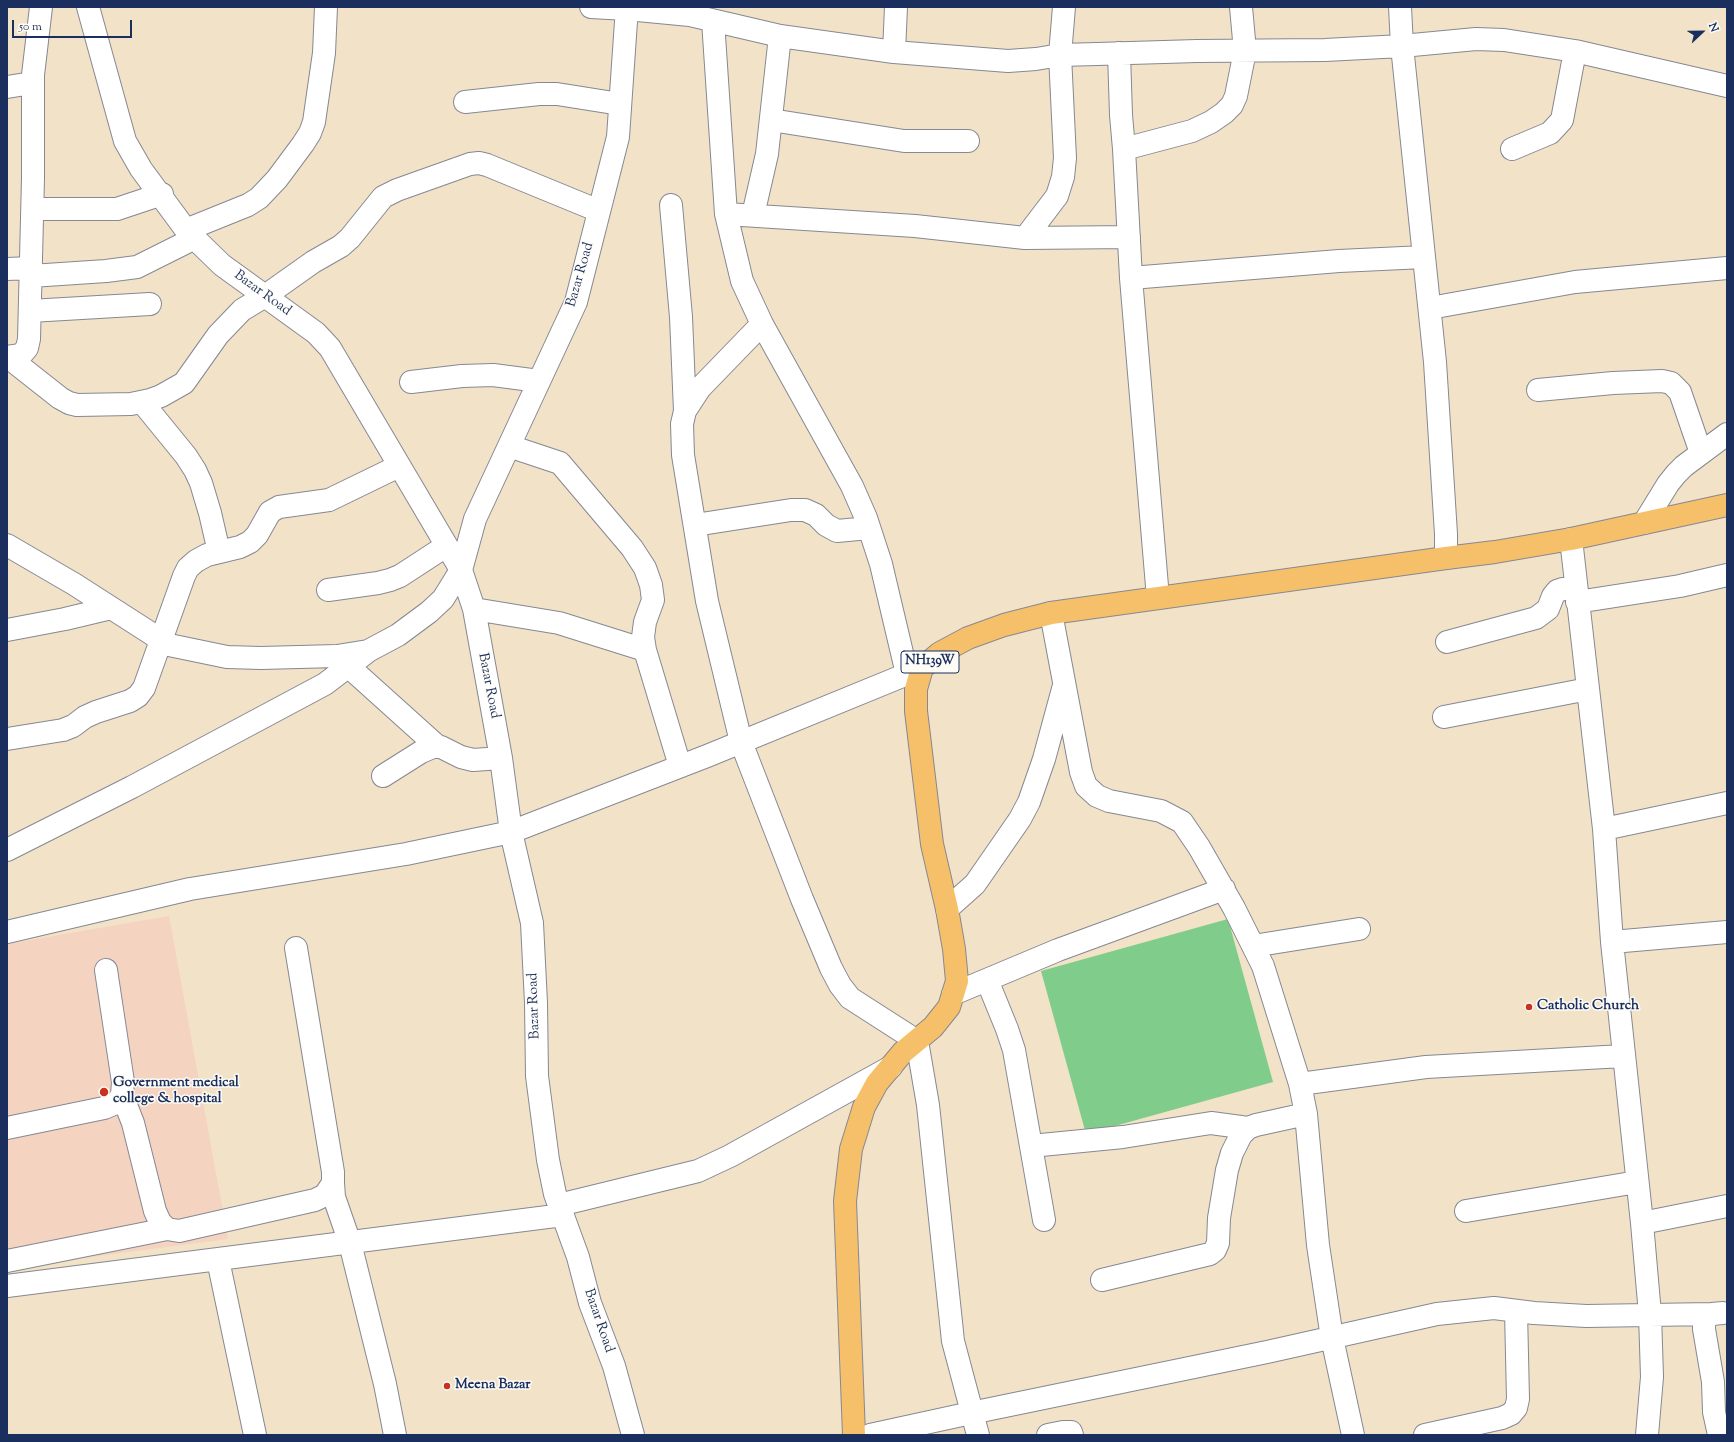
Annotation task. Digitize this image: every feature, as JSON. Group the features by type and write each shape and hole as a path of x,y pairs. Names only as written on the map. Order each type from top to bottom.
{"highway":[{"name":"NH139W","path":"854,1435 845,1201 851,1149 864,1107 877,1083 903,1052 933,1027 949,1007 957,981 954,949 947,909 932,844 916,711 915,671 940,653 968,638 1004,625 1051,613 1495,552 1571,539 1727,505"}],"street":[{"path":"7,357 21,355 27,348 29,339 33,209 32,82 41,7"},
{"name":"Bazar Road","path":"88,7 125,141 141,169 162,194 191,234 222,265 316,333 330,348 461,570 474,609 501,758 511,832 532,923 537,1076 548,1160 555,1194 578,1257 590,1303 614,1366 633,1435"},
{"path":"7,269 31,272 106,271 138,267 191,234 259,198 277,179 310,133 316,106 324,52 326,7"},
{"path":"591,7 692,11 713,21 780,36 894,52 1008,61 1036,59 1060,55 1325,50 1402,46 1476,39 1504,40 1575,51 1727,86"},
{"path":"894,52 896,7"},
{"path":"1025,238 1057,196 1063,177 1065,158 1060,55 1064,7"},
{"path":"1124,149 1192,130 1211,122 1232,105 1236,96 1244,51 1242,7"},
{"path":"1400,7 1402,46 1430,308 1446,534 1446,558"},
{"name":"Bazar Road","path":"461,570 475,519 576,302 618,137 627,8"},
{"path":"7,932 190,889 406,854 511,832 741,742 915,671 869,528 852,486 762,324 742,281 726,214 713,21"},
{"path":"753,215 767,154 780,36"},
{"path":"1512,149 1550,133 1562,120 1575,51"},
{"path":"1119,53 1121,115 1131,278 1158,598"},
{"path":"7,87 32,82"},
{"path":"465,102 540,94 557,94 620,104"},
{"path":"770,120 904,141 968,141"},
{"path":"7,357 60,398 77,405 105,405 142,402 162,396 184,383 218,335 233,317 291,277 341,246 350,238 383,197 398,190 470,164 479,162 598,211"},
{"path":"33,209 117,209 162,194"},
{"path":"671,205 681,317 685,411 682,424 683,455 707,600 741,742 802,899 831,968 840,985 850,998 917,1041 928,1105 952,1340 978,1435"},
{"path":"726,214 916,226 1025,238 1129,237"},
{"path":"1131,278 1332,262 1424,258"},
{"path":"1430,308 1575,282 1727,268"},
{"path":"30,311 150,304"},
{"path":"685,411 700,388 762,324"},
{"path":"411,382 462,376 493,375 539,381"},
{"path":"1538,390 1613,383 1662,381 1671,383 1680,392 1701,453"},
{"path":"142,402 186,456 195,470 205,498 219,552"},
{"path":"1644,523 1668,484 1676,474 1684,466 1727,434"},
{"path":"509,446 560,463 632,548 645,568 651,585 653,600 645,622 643,637 645,650 680,766"},
{"path":"7,739 63,730 73,726 85,717 96,712 130,701 138,696 144,688 188,568 196,561 207,555 240,547 250,542 257,535 270,512 279,507 330,500 400,466"},
{"path":"695,525 791,510 805,510 816,515 826,525 837,532 869,528"},
{"path":"1571,539 1576,595 1604,829 1612,942 1623,1056 1642,1222 1650,1314 1652,1377 1647,1435"},
{"path":"7,545 74,584 169,645 227,657 261,658 337,656 368,651"},
{"path":"328,590 390,580 400,576 446,546"},
{"path":"7,850 132,787 325,684 368,651 398,635 429,612 443,599 461,570"},
{"path":"1447,642 1536,618 1548,609 1553,596 1557,591 1563,589 1576,595 1680,586 1727,575"},
{"path":"7,630 65,619 111,608"},
{"path":"474,609 559,623 645,650"},
{"path":"1051,613 1081,772 1086,786 1097,796 1109,801 1161,811 1182,822 1224,889 1263,966 1300,1084 1306,1114 1318,1245 1332,1338 1353,1435"},
{"path":"348,666 438,747"},
{"path":"947,909 975,884 1026,808 1044,759 1064,684"},
{"path":"1444,717 1588,689"},
{"path":"383,776 421,752 433,747 450,750 462,757 473,760 501,758"},
{"path":"1604,829 1727,803"},
{"path":"953,994 1058,950 1224,889"},
{"path":"1253,946 1359,929"},
{"path":"1612,942 1727,932"},
{"path":"296,948 333,1172 334,1197 350,1243 385,1384 395,1435"},
{"path":"106,970 123,1082 122,1095 133,1123 155,1211 160,1222 166,1229"},
{"path":"987,980 1007,1028 1014,1050 1044,1220"},
{"path":"1300,1084 1426,1068 1623,1056"},
{"path":"7,1286 350,1243 561,1210 698,1171 730,1156 891,1067"},
{"path":"7,1128 104,1108 116,1103 122,1095"},
{"path":"1031,1146 1123,1137 1211,1123 1248,1128 1269,1121 1306,1114"},
{"path":"1102,1280 1210,1254 1215,1250 1218,1243 1219,1218 1227,1170 1238,1141 1248,1128"},
{"path":"1466,1211 1637,1182"},
{"path":"7,1261 166,1229 179,1231 315,1200 325,1195 333,1183"},
{"path":"1642,1222 1727,1206"},
{"path":"218,1260 255,1435"},
{"path":"870,1435 971,1412 1332,1338 1437,1314 1494,1308 1586,1316 1720,1314"},
{"path":"1425,1435 1502,1418 1511,1414 1516,1408 1518,1399 1516,1311"},
{"path":"1719,1435 1714,1412 1713,1382 1704,1322 1720,1314"},
{"path":"1048,1435 1063,1432 1071,1432 1072,1435"}],"shaded area":[{"name":"Government medical college & hospital","path":"169,916 228,1239 7,1268 7,944"}],"green space":[{"path":"1228,919 1273,1082 1086,1134 1041,971"}],"place":[{"name":"Catholic Church","path":"1529,1007"},
{"name":"Government medical college & hospital","path":"104,1092"},
{"name":"Meena Bazar","path":"447,1386"}]}
